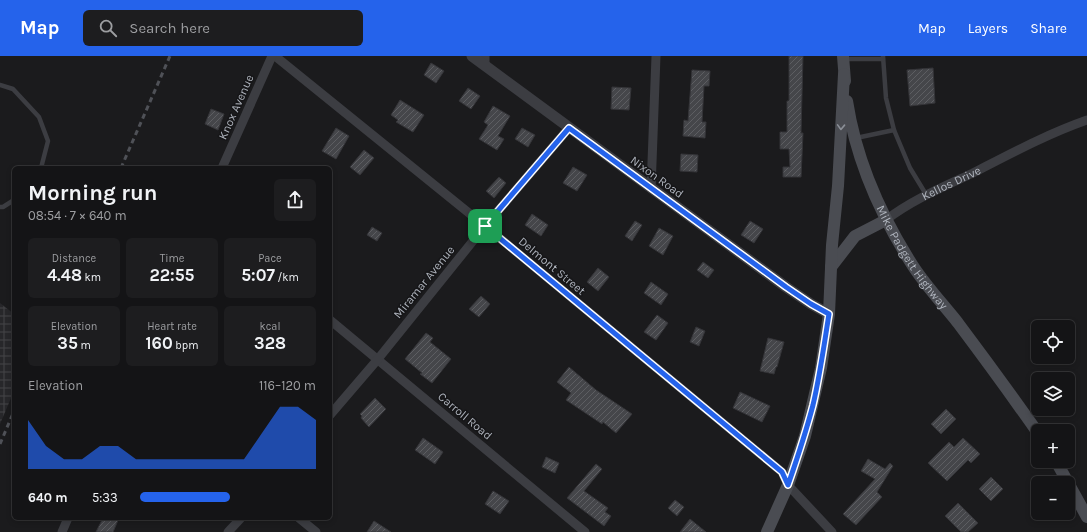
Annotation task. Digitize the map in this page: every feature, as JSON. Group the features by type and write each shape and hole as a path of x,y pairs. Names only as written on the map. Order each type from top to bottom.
{"main road":[{"name":"Mike Padgett Highway","path":"843,57 848,105 855,138 873,192 886,220 914,267 990,366 1032,424"},
{"path":"767,532 788,485 805,436 821,368 829,314 832,244 838,186 844,74"},
{"name":"Kellos Drive","path":"831,267 855,236 886,220"},
{"path":"1060,468 1087,517"}],"street":[{"name":"Knox Avenue","path":"223,166 272,56"},
{"name":"Delmont Street","path":"275,56 485,226 782,472 788,485 832,532"},
{"name":"Nixon Road","path":"472,56 485,61 569,128 786,287 829,314"},
{"path":"652,189 656,56"},
{"name":"Kellos Drive","path":"886,220 900,210 1048,135 1087,120"},
{"name":"Miramar Avenue","path":"332,413 485,226 569,128"},
{"name":"Carroll Road","path":"332,322 378,358 585,532"},
{"path":"62,532 67,520"},
{"path":"228,532 239,520"},
{"path":"301,520 316,532"}],"lane":[{"path":"843,57 883,58 886,98 894,130 910,168 927,196"},
{"path":"0,85 13,89 39,118 48,141 42,166"},
{"path":"855,138 894,130"},
{"path":"0,207 3,207 12,201"}],"shaded area":[{"path":"0,303 12,312 12,396 0,424"}],"building":[{"path":"789,56 803,56 801,133 803,133 801,177 783,177 783,167 790,167 789,149 780,149 780,132 787,132"},
{"path":"431,63 444,71 436,83 424,75"},
{"path":"933,68 935,103 910,106 907,70"},
{"path":"692,70 710,71 709,86 704,86 702,122 706,122 705,138 683,136 684,120 688,121"},
{"path":"612,87 631,88 629,110 611,109"},
{"path":"468,88 480,96 471,109 459,101"},
{"path":"400,100 424,115 413,132 396,122 398,120 391,115"},
{"path":"493,106 510,116 498,136 504,139 497,150 479,139 488,125 484,122"},
{"path":"211,109 224,114 218,130 205,124"},
{"path":"336,128 349,136 336,159 322,151"},
{"path":"522,128 535,135 528,147 515,139"},
{"path":"364,150 374,158 360,175 350,167"},
{"path":"681,154 698,155 697,172 680,171"},
{"path":"573,167 587,175 577,191 563,183"},
{"path":"499,177 506,183 494,198 486,191"},
{"path":"532,214 548,225 541,236 525,225"},
{"path":"635,221 642,225 632,241 625,236"},
{"path":"750,221 763,229 754,243 741,235"},
{"path":"372,227 382,233 377,241 367,235"},
{"path":"659,228 673,236 663,255 649,246"},
{"path":"703,262 714,270 708,278 697,270"},
{"path":"598,268 609,277 598,291 587,282"},
{"path":"651,282 668,294 661,305 644,293"},
{"path":"481,296 490,304 479,317 469,309"},
{"path":"657,315 668,323 656,340 644,332"},
{"path":"696,327 705,331 699,346 690,342"},
{"path":"426,333 433,338 430,342 451,359 432,383 420,374 422,373 405,359"},
{"path":"768,338 784,342 774,374 760,371"},
{"path":"569,367 596,390 632,414 616,433 603,422 602,424 566,400 571,393 557,382"},
{"path":"740,392 770,406 762,422 733,408"},
{"path":"375,398 386,409 369,427 361,418 362,416 360,414"},
{"path":"946,409 956,419 941,434 931,424"},
{"path":"423,438 443,452 435,464 415,450"},
{"path":"963,438 980,454 971,463 968,460 947,481 928,463 949,442 954,447"},
{"path":"546,457 559,463 555,473 542,467"},
{"path":"868,459 885,469 890,463 893,466 877,492 882,497 856,525 843,514 875,479 861,471"},
{"path":"596,464 602,469 584,491 608,508 605,512 611,516 604,526 567,498"},
{"path":"991,477 1003,489 991,501 979,489"},
{"path":"493,491 509,501 500,514 485,504"},
{"path":"675,500 684,507 677,516 668,508"},
{"path":"958,503 978,523 968,532 961,532 945,516"},
{"path":"690,519 706,532 680,532"},
{"path":"102,520 118,520 113,532 96,532"},
{"path":"374,521 391,532 367,532"}],"railway":[{"path":"122,166 170,56"},
{"path":"0,444 12,416"}],"route":[{"path":"569,128 786,287 829,314 821,368 813,405 805,436 788,485 782,472 485,226 569,128"}]}
